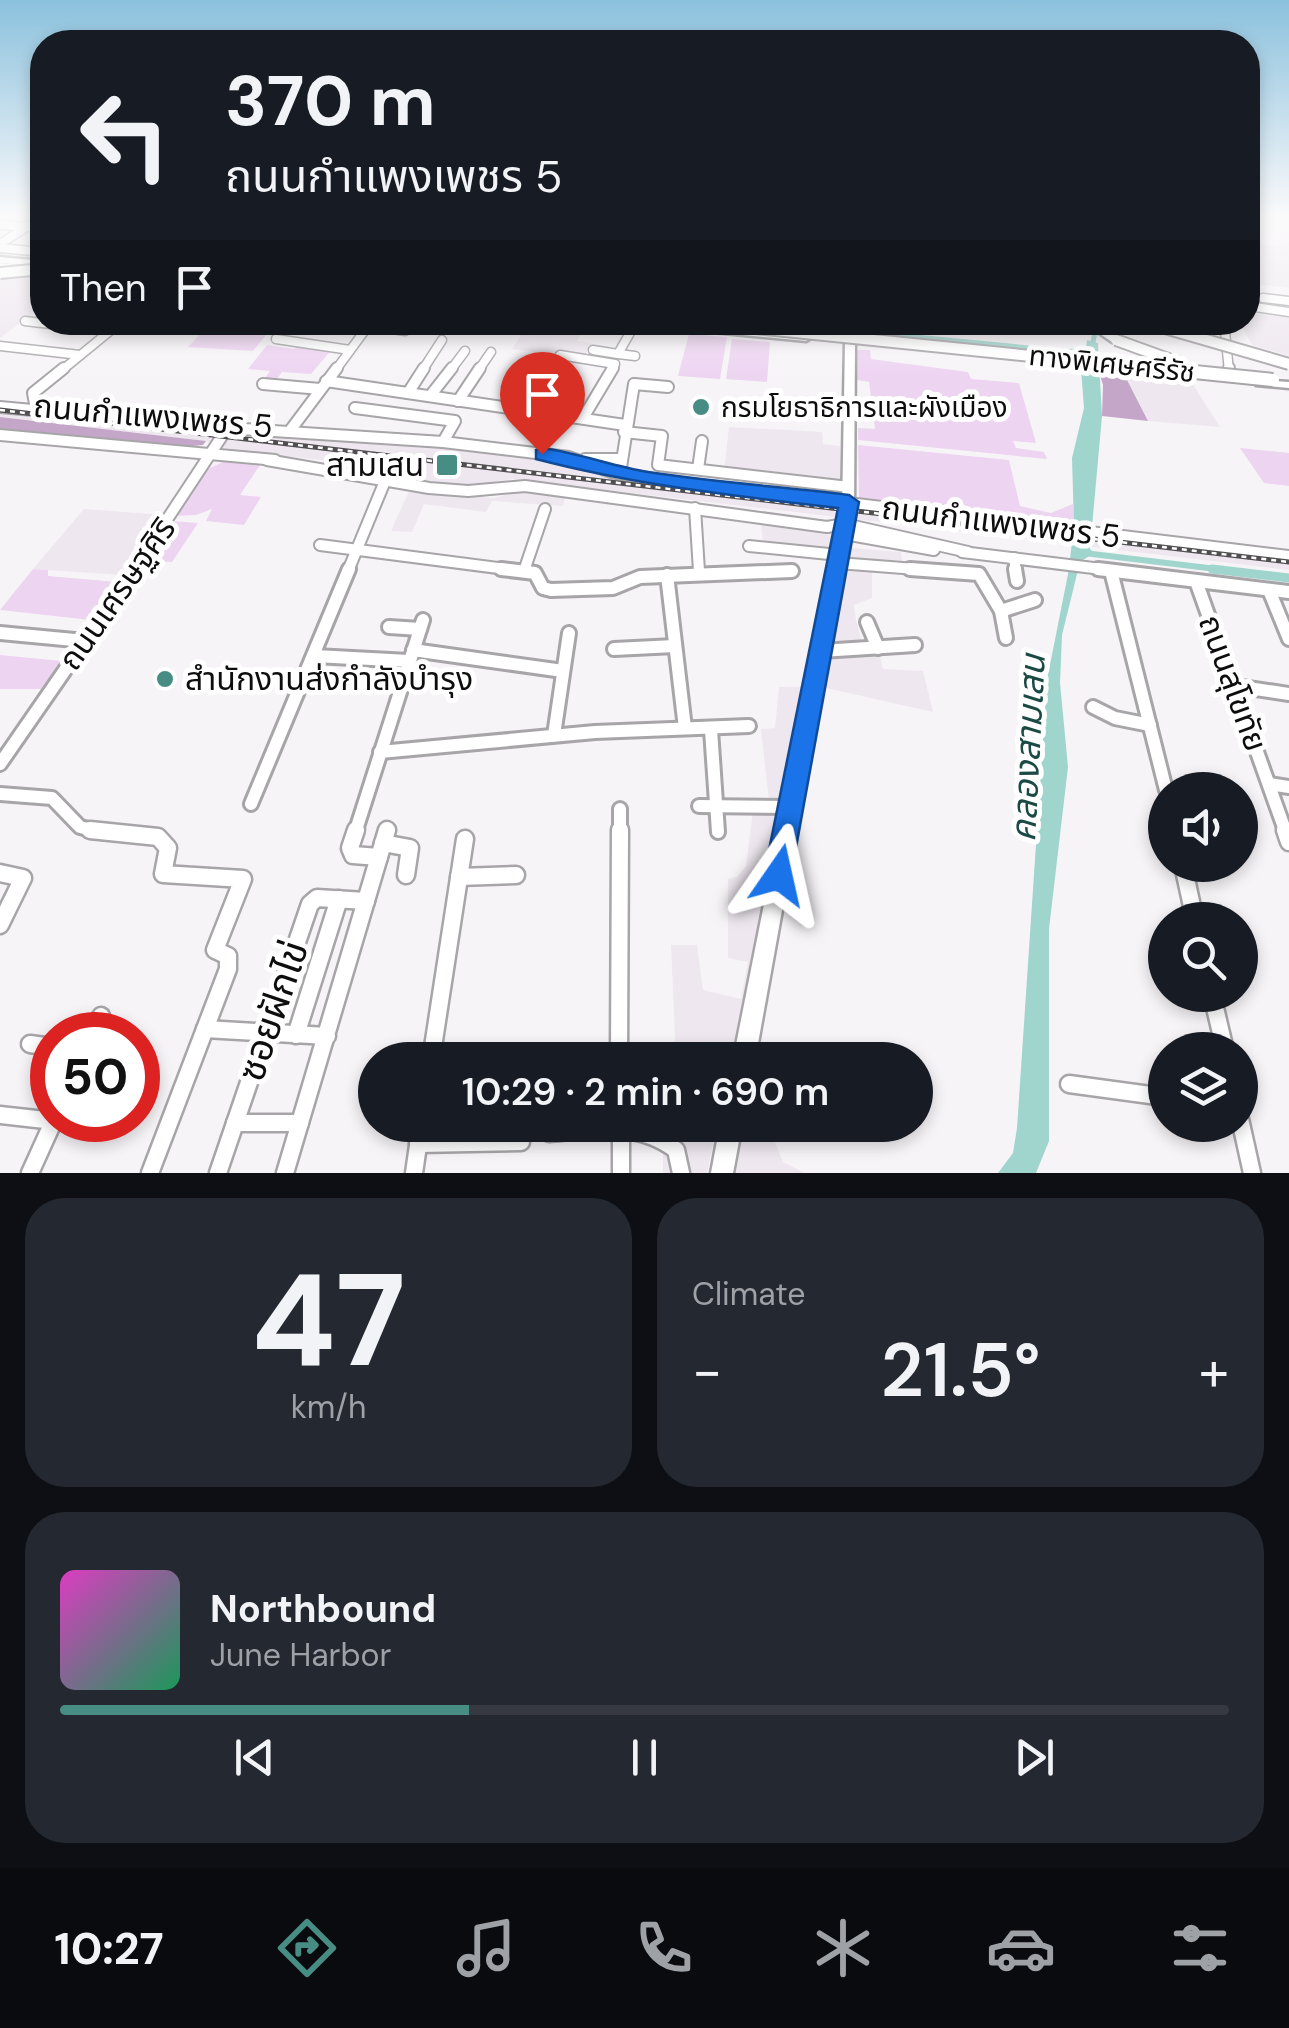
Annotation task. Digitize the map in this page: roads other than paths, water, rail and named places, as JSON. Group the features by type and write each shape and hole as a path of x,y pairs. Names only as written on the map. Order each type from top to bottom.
{"highway":[{"name":"ทางพิเศษศรีรัช","path":"809,335 1289,382"},
{"path":"1108,335 1164,360 1272,380"},
{"path":"1191,335 1289,362"},
{"path":"1218,335 1289,362"}],"main road":[{"path":"790,335 1289,382"},
{"path":"747,1042 849,502 850,342"},
{"path":"1132,369 1228,373 1289,382"},
{"path":"722,1173 728,1142"}],"street":[{"path":"1260,296 1289,302"},
{"path":"1260,308 1289,312"},
{"path":"25,322 30,322"},
{"path":"34,401 105,335"},
{"path":"293,430 362,335"},
{"path":"618,354 630,335"},
{"path":"1225,335 1228,373"},
{"path":"276,338 350,350"},
{"path":"408,393 442,340"},
{"path":"0,346 80,355"},
{"path":"430,396 465,350"},
{"path":"593,350 635,356"},
{"path":"458,401 491,352"},
{"path":"527,410 560,356 615,364 583,418"},
{"path":"263,384 408,393 583,418 662,436 658,464 849,487"},
{"path":"620,474 634,384 668,387"},
{"name":"ถนนกำแพงเพชร 5","path":"4,407 34,401"},
{"name":"ถนนกำแพงเพชร 5","path":"4,407 34,401 229,425 444,442 575,458 620,474 1289,556"},
{"path":"354,408 454,421 444,442"},
{"name":"ถนนเศรษฐศิริ","path":"0,764 213,455 229,425"},
{"path":"0,435 391,475 412,486"},
{"path":"698,469 702,441"},
{"path":"575,458 621,459"},
{"path":"267,460 494,496 516,486 826,526 841,545 979,574 1001,611 1006,638"},
{"path":"252,804 385,481"},
{"path":"695,508 699,570"},
{"path":"524,570 545,509"},
{"path":"841,545 880,543 968,552 1289,592"},
{"path":"320,545 524,570 538,574 543,588 550,590 613,588 640,577 792,571"},
{"path":"749,546 841,545 968,552"},
{"path":"1014,558 1018,581"},
{"path":"1108,571 1162,772"},
{"path":"667,576 685,728"},
{"name":"ถนนสุโขทัย","path":"1196,581 1289,842"},
{"path":"1269,590 1289,639"},
{"path":"1001,611 1035,600"},
{"path":"866,622 878,648"},
{"path":"389,627 422,625 350,848 353,854 383,844 410,848 406,875"},
{"path":"0,633 85,641"},
{"path":"554,735 569,633"},
{"path":"821,652 915,645"},
{"path":"614,649 676,646"},
{"path":"315,656 411,655 564,671"},
{"path":"1235,686 1289,694"},
{"path":"1093,707 1116,718 1150,726"},
{"path":"380,752 554,735 750,726"},
{"path":"711,730 718,832"},
{"path":"1269,784 1289,787"},
{"path":"0,794 52,798 80,827 95,832 158,837 168,848 162,874 240,876 243,882 215,950 228,956 229,962 150,1173"},
{"path":"700,806 792,808"},
{"path":"619,1042 620,809"},
{"path":"434,1042 465,839"},
{"path":"285,1173 383,844"},
{"path":"0,872 23,878 0,925"},
{"path":"459,877 516,876"},
{"name":"ซอยฝักไข่","path":"218,1173 310,904 316,898 339,899"},
{"path":"296,1035 339,899 366,900"},
{"path":"205,1028 327,1036"},
{"path":"1069,1084 1148,1094"},
{"path":"0,1115 30,1118"},
{"path":"235,1123 300,1123"},
{"path":"30,1173 44,1142"},
{"path":"414,1173 419,1142"},
{"path":"620,1173 621,1142"},
{"path":"665,1142 676,1150 680,1173"},
{"path":"1245,1142 1252,1173"}],"waterway":[{"name":"คลองสามเสน","path":"1092,347 1094,335"},
{"path":"1084,553 1233,571"},
{"path":"1212,569 1289,578"}],"railway":[{"path":"0,410 1289,562"}],"place":[{"name":"กรมโยธาธิการและผังเมือง","path":"701,407"},
{"name":"สามเสน","path":"447,465"},
{"name":"สํานักงานส่งกําลังบํารุง","path":"165,679"}]}
